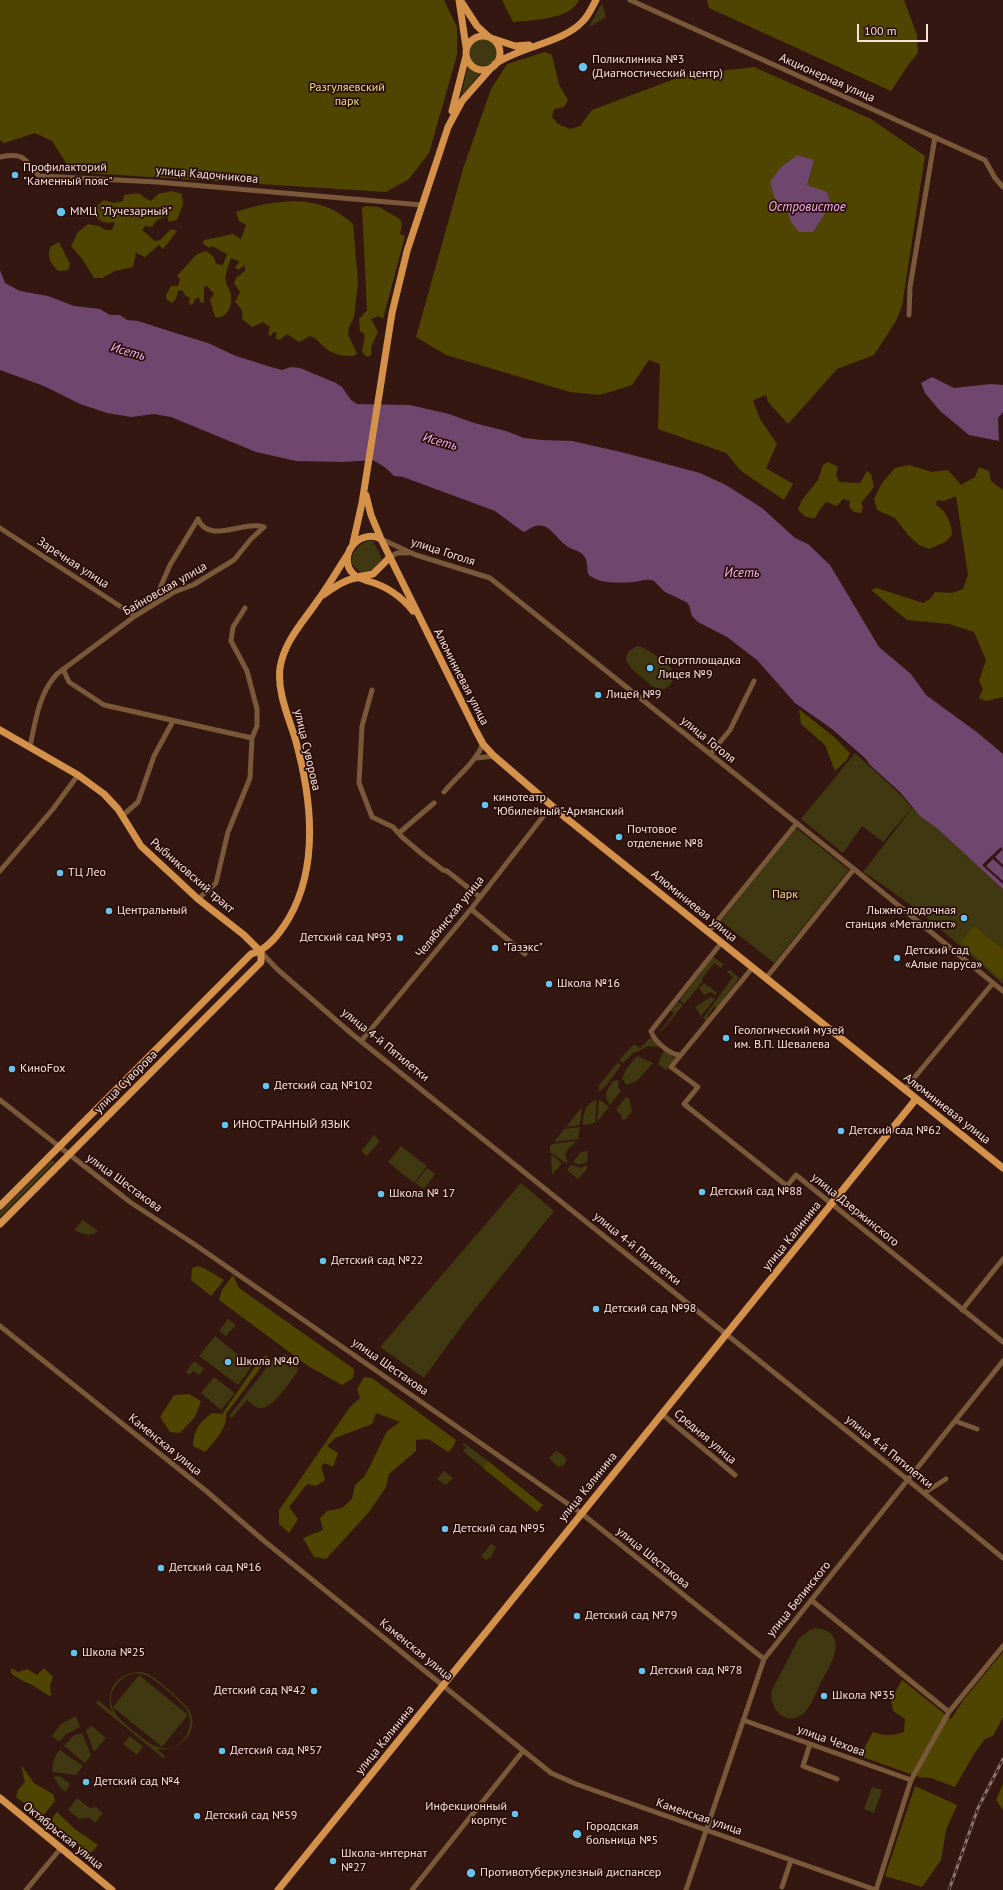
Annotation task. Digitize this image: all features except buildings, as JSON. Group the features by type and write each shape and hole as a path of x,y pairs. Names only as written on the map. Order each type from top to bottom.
{"main road":[{"path":"448,127 462,101 494,66 500,57 500,49 472,20 460,0"},
{"path":"421,620 401,597 380,585 357,578 348,565 358,527 395,299 407,251 448,127 466,56 460,0"},
{"path":"466,56 470,64 476,68 484,70 494,66 510,55 558,37 577,27 586,18 596,0"},
{"path":"466,48 470,41 477,36 491,38 515,46 537,44"},
{"path":"366,476 368,508 381,539 421,620"},
{"path":"351,549 365,536 372,535 381,539"},
{"name":"улица Суворова","path":"0,1206 251,954 261,952 278,934 293,910 305,873 309,850 309,828 305,782 281,693 280,674 282,660 287,646 351,549"},
{"path":"318,599 340,584 373,574 390,557"},
{"name":"Алюминиевая улица","path":"421,620 483,744 494,756 552,805 904,1090 1003,1168"},
{"name":"Рыбниковский тракт","path":"0,730 78,775 104,794 118,809 141,846 198,899 217,913 261,952"},
{"name":"улица Суворова","path":"0,1224 261,962 261,952"},
{"name":"улица Калинина","path":"278,1890 916,1099"},
{"name":"Октябрьская улица","path":"0,1798 112,1890"}],"street":[{"name":"Акционерная улица","path":"630,0 985,160 995,178 1003,188"},
{"path":"909,315 910,287 935,137"},
{"name":"улица Кадочникова","path":"0,157 13,154 25,158 40,176 157,182 422,205"},
{"name":"Байновская улица","path":"30,747 45,690 51,681 63,669 153,604 174,592 193,585 234,560 251,539 264,527 254,525 221,531 206,530 201,526 198,519 170,565 153,604"},
{"name":"Заречная улица","path":"0,528 135,616"},
{"name":"улица Гоголя","path":"381,539 416,555 490,578 797,823 1003,991"},
{"path":"390,557 397,552 416,555"},
{"path":"198,899 216,883 228,832 250,778 252,738 257,726 257,709 247,671 231,641 233,627 245,608"},
{"path":"63,669 69,682 104,705 252,738"},
{"path":"710,754 730,730 754,681"},
{"path":"372,690 362,726 359,783 372,818 393,827 422,854 443,870 447,871 480,897"},
{"path":"122,816 138,802 154,756 172,720"},
{"path":"444,792 476,758 483,744"},
{"path":"476,758 494,756"},
{"path":"0,871 53,809 78,775"},
{"path":"399,833 434,803"},
{"name":"Челябинская улица","path":"362,1040 471,909 552,805"},
{"path":"709,931 797,823"},
{"path":"766,978 854,869"},
{"path":"471,909 525,954"},
{"path":"722,942 651,1031 656,1040 675,1055 680,1055 753,967"},
{"name":"улица 4-й Пятилетки","path":"261,952 277,969 352,1034 362,1040 1003,1558"},
{"path":"904,1090 993,983"},
{"name":"улица Дзержинского","path":"680,1055 670,1067 698,1087 684,1104 787,1186 796,1175 1003,1342"},
{"name":"улица Шестакова","path":"0,1100 130,1202 202,1250 581,1513 764,1659"},
{"path":"962,1310 1003,1259"},
{"name":"Каменская улица","path":"0,1326 205,1490 263,1540 552,1773 576,1784 876,1890"},
{"name":"улица Белинского","path":"686,1890 764,1659 1003,1361"},
{"name":"Средняя улица","path":"662,1414 735,1475"},
{"path":"955,1421 977,1429"},
{"path":"924,1493 946,1479"},
{"path":"811,1600 949,1712"},
{"path":"876,1890 911,1780 949,1712 1003,1646"},
{"name":"улица Чехова","path":"743,1720 911,1780"},
{"path":"810,1744 803,1766 837,1779"},
{"path":"412,1890 523,1751"},
{"path":"26,1890 61,1848"},
{"path":"782,1887 791,1860"}],"green space":[{"name":"Разгуляевский парк","path":"0,0 444,0 457,27 457,55 429,153 409,179 386,192 72,172 52,141 35,133 4,143 0,140"},
{"path":"502,0 579,0 568,12 550,18 513,22"},
{"path":"707,0 904,0 917,35 918,53 891,91 709,8"},
{"path":"602,3 606,17 588,28"},
{"path":"483,38 493,42 497,52 493,62 483,66 473,62 469,52 473,42"},
{"path":"545,52 552,55 559,85 568,100 564,107 554,109 552,117 558,124 570,129 580,126 592,110 685,75 754,67 871,119 925,156 902,306 896,321 874,355 837,369 788,424 768,402 766,395 753,400 760,419 777,444 766,468 793,484 784,500 741,471 726,453 658,429 660,364 649,360 632,385 600,395 570,392 446,355 416,337 463,169 491,89 507,64"},
{"path":"468,66 473,71 480,74 461,96"},
{"path":"172,191 182,194 183,204 177,220 169,222 167,216 157,220 152,227 145,226 142,230 155,241 160,240 171,229 177,231 163,249 159,245 145,257 136,253 133,267 115,271 102,278 94,278 83,260 71,246 78,232 88,224 99,226 105,230 112,230 115,222 104,222 94,216 98,205 104,200 114,203 123,201 124,195 139,193 151,201 158,194"},
{"path":"295,201 312,203 326,207 346,218 353,224 358,282 354,317 349,327 348,334 357,354 353,356 333,353 310,336 299,342 287,334 280,340 275,338 277,333 273,332 271,336 268,334 270,327 263,322 252,327 242,319 242,310 235,302 240,292 234,283 236,278 245,271 245,265 238,270 235,267 239,263 238,261 231,258 226,279 231,294 231,304 226,314 223,316 215,317 210,300 214,294 207,286 204,287 204,303 200,302 199,297 195,299 193,304 190,305 190,298 185,295 182,290 178,291 176,299 172,303 167,300 166,295 171,286 178,286 180,279 177,276 196,255 205,251 215,259 216,264 223,265 227,254 212,246 210,248 203,244 204,240 233,234 241,239 246,225 239,221 236,212 265,204"},
{"path":"366,206 379,207 400,219 402,224 400,234 405,236 383,319 379,316 371,319 378,332 371,347 371,355 367,357 362,352 365,335 360,331 359,319 367,310 362,208"},
{"path":"59,242 70,264 68,270 59,271 53,266 50,260 50,247"},
{"path":"828,462 838,467 836,475 839,482 860,483 867,471 871,474 874,487 861,503 863,507 861,513 854,512 849,507 850,501 843,499 837,506 826,502 815,518 805,516 798,509 802,500 818,480 823,465"},
{"path":"909,465 932,472 948,470 961,485 975,477 979,467 989,471 991,481 1003,490 1003,697 986,701 979,698 983,689 979,681 986,660 974,632 949,624 907,620 871,590 877,588 923,603 930,599 935,592 952,593 963,589 968,575 956,496 944,501 937,500 936,505 943,510 950,522 952,535 945,542 929,549 919,545 908,535 895,518 877,510 874,499 882,483 895,468"},
{"path":"371,540 381,556 381,560 372,570 360,572 352,564 354,552 363,543"},
{"name":"Спортплощадка Лицея №9","path":"638,646 658,657 672,669 674,678 668,687 662,689 655,688 630,667 626,658 627,654"},
{"path":"799,709 834,737 850,753 846,761 835,771 825,745 801,724"},
{"path":"855,753 899,793 912,808 883,842 862,826 843,853 801,819"},
{"name":"Лыжно-лодочная станция «Металлист»","path":"914,806 1003,885 1003,984 917,910 863,872"},
{"name":"Парк","path":"796,828 849,870 774,963 721,921"},
{"path":"974,926 1003,949 1003,977 1000,979 961,943"},
{"path":"713,957 723,964 721,968 714,963 702,979 703,981 684,1004 680,1000"},
{"path":"730,970 739,978 717,1008 714,1007 707,1016 707,1021 703,1018 733,977 727,972"},
{"path":"704,983 716,992 716,996 711,992 704,995 699,988"},
{"path":"711,997 715,999 701,1016 695,1007"},
{"path":"678,1002 683,1005 662,1031 658,1028 662,1029 674,1013 671,1011"},
{"path":"650,1038 661,1047 648,1046 634,1052 623,1063 619,1060 634,1044 640,1048"},
{"path":"664,1050 674,1057 674,1060 666,1070 658,1064"},
{"path":"637,1056 653,1063 637,1081 627,1085 622,1079 626,1069"},
{"path":"618,1062 621,1065 606,1086 599,1092 599,1085"},
{"path":"619,1080 618,1087 621,1091 610,1105 607,1101 606,1092 613,1081"},
{"path":"626,1097 629,1098 632,1111 626,1119 622,1120 621,1115 616,1110"},
{"path":"597,1100 595,1123 583,1125 584,1113 587,1106 593,1101"},
{"path":"599,1100 609,1107 597,1122"},
{"path":"582,1107 580,1125 566,1127"},
{"path":"580,1127 578,1139 554,1142 564,1129"},
{"path":"374,1135 380,1141 367,1156 361,1151"},
{"path":"576,1141 566,1152 566,1158 568,1161 566,1163 550,1152 550,1147 552,1144"},
{"path":"401,1146 427,1166 414,1183 388,1162"},
{"path":"588,1151 587,1162 584,1164 577,1164 573,1162 581,1152"},
{"path":"552,1155 562,1163 552,1175 551,1156"},
{"path":"52,1160 55,1162 0,1217 0,1212"},
{"path":"571,1165 581,1168 587,1165 587,1169 578,1179 567,1170"},
{"path":"427,1168 435,1174 424,1189 415,1183"},
{"path":"521,1183 554,1211 466,1320 424,1378 380,1347"},
{"path":"83,1220 98,1231 89,1235 74,1230"},
{"path":"198,1266 208,1270 224,1280 211,1296 191,1280 192,1268"},
{"path":"233,1275 239,1288 354,1369 353,1378 342,1385 308,1366 219,1300 222,1290"},
{"path":"228,1319 236,1325 226,1336 219,1331"},
{"path":"215,1336 252,1366 238,1385 199,1356"},
{"path":"285,1354 296,1361 298,1370 280,1395 270,1405 260,1408 256,1407 247,1400 232,1418 229,1416 274,1358"},
{"path":"267,1355 267,1359 226,1414 225,1425 216,1439 205,1452 193,1446 196,1431 201,1423 212,1413 222,1414 261,1358"},
{"path":"194,1361 204,1369 199,1375 193,1371 190,1375 186,1372"},
{"path":"214,1377 235,1393 221,1410 201,1393"},
{"path":"364,1377 372,1378 456,1440 453,1447 448,1452 428,1439 416,1440 416,1451 389,1474 386,1487 369,1512 326,1559 314,1557 303,1538 323,1530 320,1518 327,1511 342,1508 352,1499 355,1485 365,1476 387,1431 400,1422 376,1413 372,1424 335,1438 327,1446 338,1453 333,1467 325,1463 321,1466 325,1480 316,1486 307,1484 289,1507 298,1519 289,1533 279,1524 279,1510 350,1407 360,1398 357,1389"},
{"path":"189,1394 201,1401 195,1417 180,1433 170,1432 160,1417 174,1395"},
{"path":"464,1443 488,1461 483,1468 463,1451 466,1447 462,1445"},
{"path":"556,1451 563,1455 567,1460 564,1465 558,1467 549,1458"},
{"path":"488,1461 543,1505 537,1512 483,1468"},
{"path":"444,1471 453,1478 446,1485 437,1479"},
{"path":"491,1544 496,1547 491,1557 486,1560 481,1556"},
{"path":"816,1628 827,1631 833,1636 836,1643 833,1660 806,1711 797,1717 785,1717 780,1714 773,1704 771,1697 772,1690 799,1638 810,1630"},
{"path":"1003,1652 1003,1717 993,1736 985,1739 974,1754 955,1787 931,1778 919,1777 860,1756 873,1732 888,1735 904,1732 905,1719 893,1711 891,1700 902,1680 951,1719 965,1698"},
{"path":"11,1668 18,1672 27,1669 37,1675 44,1668 53,1677 50,1685 51,1696 15,1676 11,1673"},
{"path":"142,1672 152,1676 177,1697 190,1711 192,1727 189,1734 185,1740 172,1748 157,1749 165,1756 163,1758 96,1703 98,1700 112,1712 110,1705 111,1691 117,1681 129,1674","holes":["136,1673 144,1674 157,1682 175,1697 187,1710 190,1726 188,1733 181,1742 171,1747 159,1748 142,1738 114,1711 111,1698 112,1692 124,1678"]},
{"path":"139,1675 188,1715 162,1747 113,1707"},
{"path":"76,1716 80,1727 66,1734 59,1742 52,1736 61,1724"},
{"path":"92,1726 106,1738 94,1752 86,1730"},
{"path":"82,1733 91,1755 85,1763 64,1746 73,1736"},
{"path":"130,1736 143,1747 137,1755 123,1744"},
{"path":"60,1750 83,1766 76,1775 52,1772 55,1757"},
{"path":"21,1765 34,1783 53,1794 55,1801 42,1817 16,1797 18,1790 25,1782"},
{"path":"54,1777 61,1777 70,1784 65,1792 59,1786"},
{"path":"1003,1784 1003,1810 996,1800"},
{"path":"915,1786 957,1805 946,1830 941,1860 922,1887 885,1876"},
{"path":"872,1787 882,1790 874,1813 864,1809"},
{"path":"77,1798 90,1808 96,1807 103,1813 95,1823 89,1818 79,1819 68,1810"},
{"path":"57,1812 75,1829 98,1845 90,1854 50,1821"}],"water":[{"name":"Островистое","path":"797,155 814,160 807,185 827,192 831,204 813,232 799,232 791,222 786,207 775,199 770,182 780,168"},
{"name":"Исеть","path":"0,270 5,283 20,291 48,296 74,306 100,309 110,315 120,315 127,320 138,321 208,343 236,356 271,367 282,370 291,367 300,368 336,383 342,387 351,400 357,404 410,405 449,414 524,438 572,441 621,452 700,473 726,485 762,508 795,538 808,544 830,565 879,647 911,674 926,695 978,733 1003,754 1003,889 938,829 920,816 900,792 870,765 866,759 832,729 795,703 757,660 727,637 698,622 692,616 689,605 686,602 665,592 654,581 646,580 615,583 597,580 588,574 586,560 583,554 568,547 544,526 533,527 525,532 522,531 495,511 403,477 394,476 386,468 373,460 343,462 296,461 256,452 171,417 154,414 131,417 107,413 80,404 44,386 0,370"},
{"path":"932,377 954,388 991,384 1003,385 1003,412 998,418 999,441 969,435 940,411 925,393 921,383"}],"pier":[{"path":"1001,847 1003,851 1002,850 995,857 1003,865 1003,868 993,859 986,866 1003,881 1003,884 982,865"}],"railway":[{"path":"949,1890 978,1808 1003,1759"}],"place":[{"name":"Поликлиника №3 (Диагностический центр)","path":"583,67"},
{"name":"Профилакторий \"Каменный пояс\"","path":"15,175"},
{"name":"ММЦ \"Лучезарный\"","path":"61,212"},
{"name":"Спортплощадка Лицея №9","path":"650,668"},
{"name":"Лицей №9","path":"598,695"},
{"name":"кинотеатр \"Юбилейный\"-Армянский","path":"485,805"},
{"name":"Почтовое отделение №8","path":"619,837"},
{"name":"ТЦ Лео","path":"60,873"},
{"name":"Центральный","path":"109,911"},
{"name":"Лыжно-лодочная станция «Металлист»","path":"964,918"},
{"name":"Детский сад №93","path":"400,938"},
{"name":"\"Газэкс\"","path":"495,948"},
{"name":"Детский сад «Алые паруса»","path":"897,958"},
{"name":"Школа №16","path":"549,984"},
{"name":"Геологический музей им. В.П. Шевалева","path":"726,1038"},
{"name":"КиноFox","path":"12,1069"},
{"name":"Детский сад №102","path":"266,1086"},
{"name":"ИНОСТРАННЫЙ ЯЗЫК","path":"225,1125"},
{"name":"Детский сад №62","path":"841,1131"},
{"name":"Детский сад №88","path":"702,1192"},
{"name":"Школа № 17","path":"381,1194"},
{"name":"Детский сад №22","path":"323,1261"},
{"name":"Детский сад №98","path":"596,1309"},
{"name":"Школа №40","path":"228,1362"},
{"name":"Детский сад №95","path":"445,1529"},
{"name":"Детский сад №16","path":"161,1568"},
{"name":"Детский сад №79","path":"577,1616"},
{"name":"Школа №25","path":"74,1653"},
{"name":"Детский сад №78","path":"642,1671"},
{"name":"Детский сад №42","path":"314,1691"},
{"name":"Школа №35","path":"824,1696"},
{"name":"Детский сад №57","path":"222,1751"},
{"name":"Детский сад №4","path":"86,1782"},
{"name":"Инфекционный корпус","path":"515,1814"},
{"name":"Детский сад №59","path":"197,1816"},
{"name":"Городская больница №5","path":"577,1834"},
{"name":"Школа-интернат №27","path":"333,1861"},
{"name":"Противотуберкулезный диспансер","path":"471,1873"}]}
